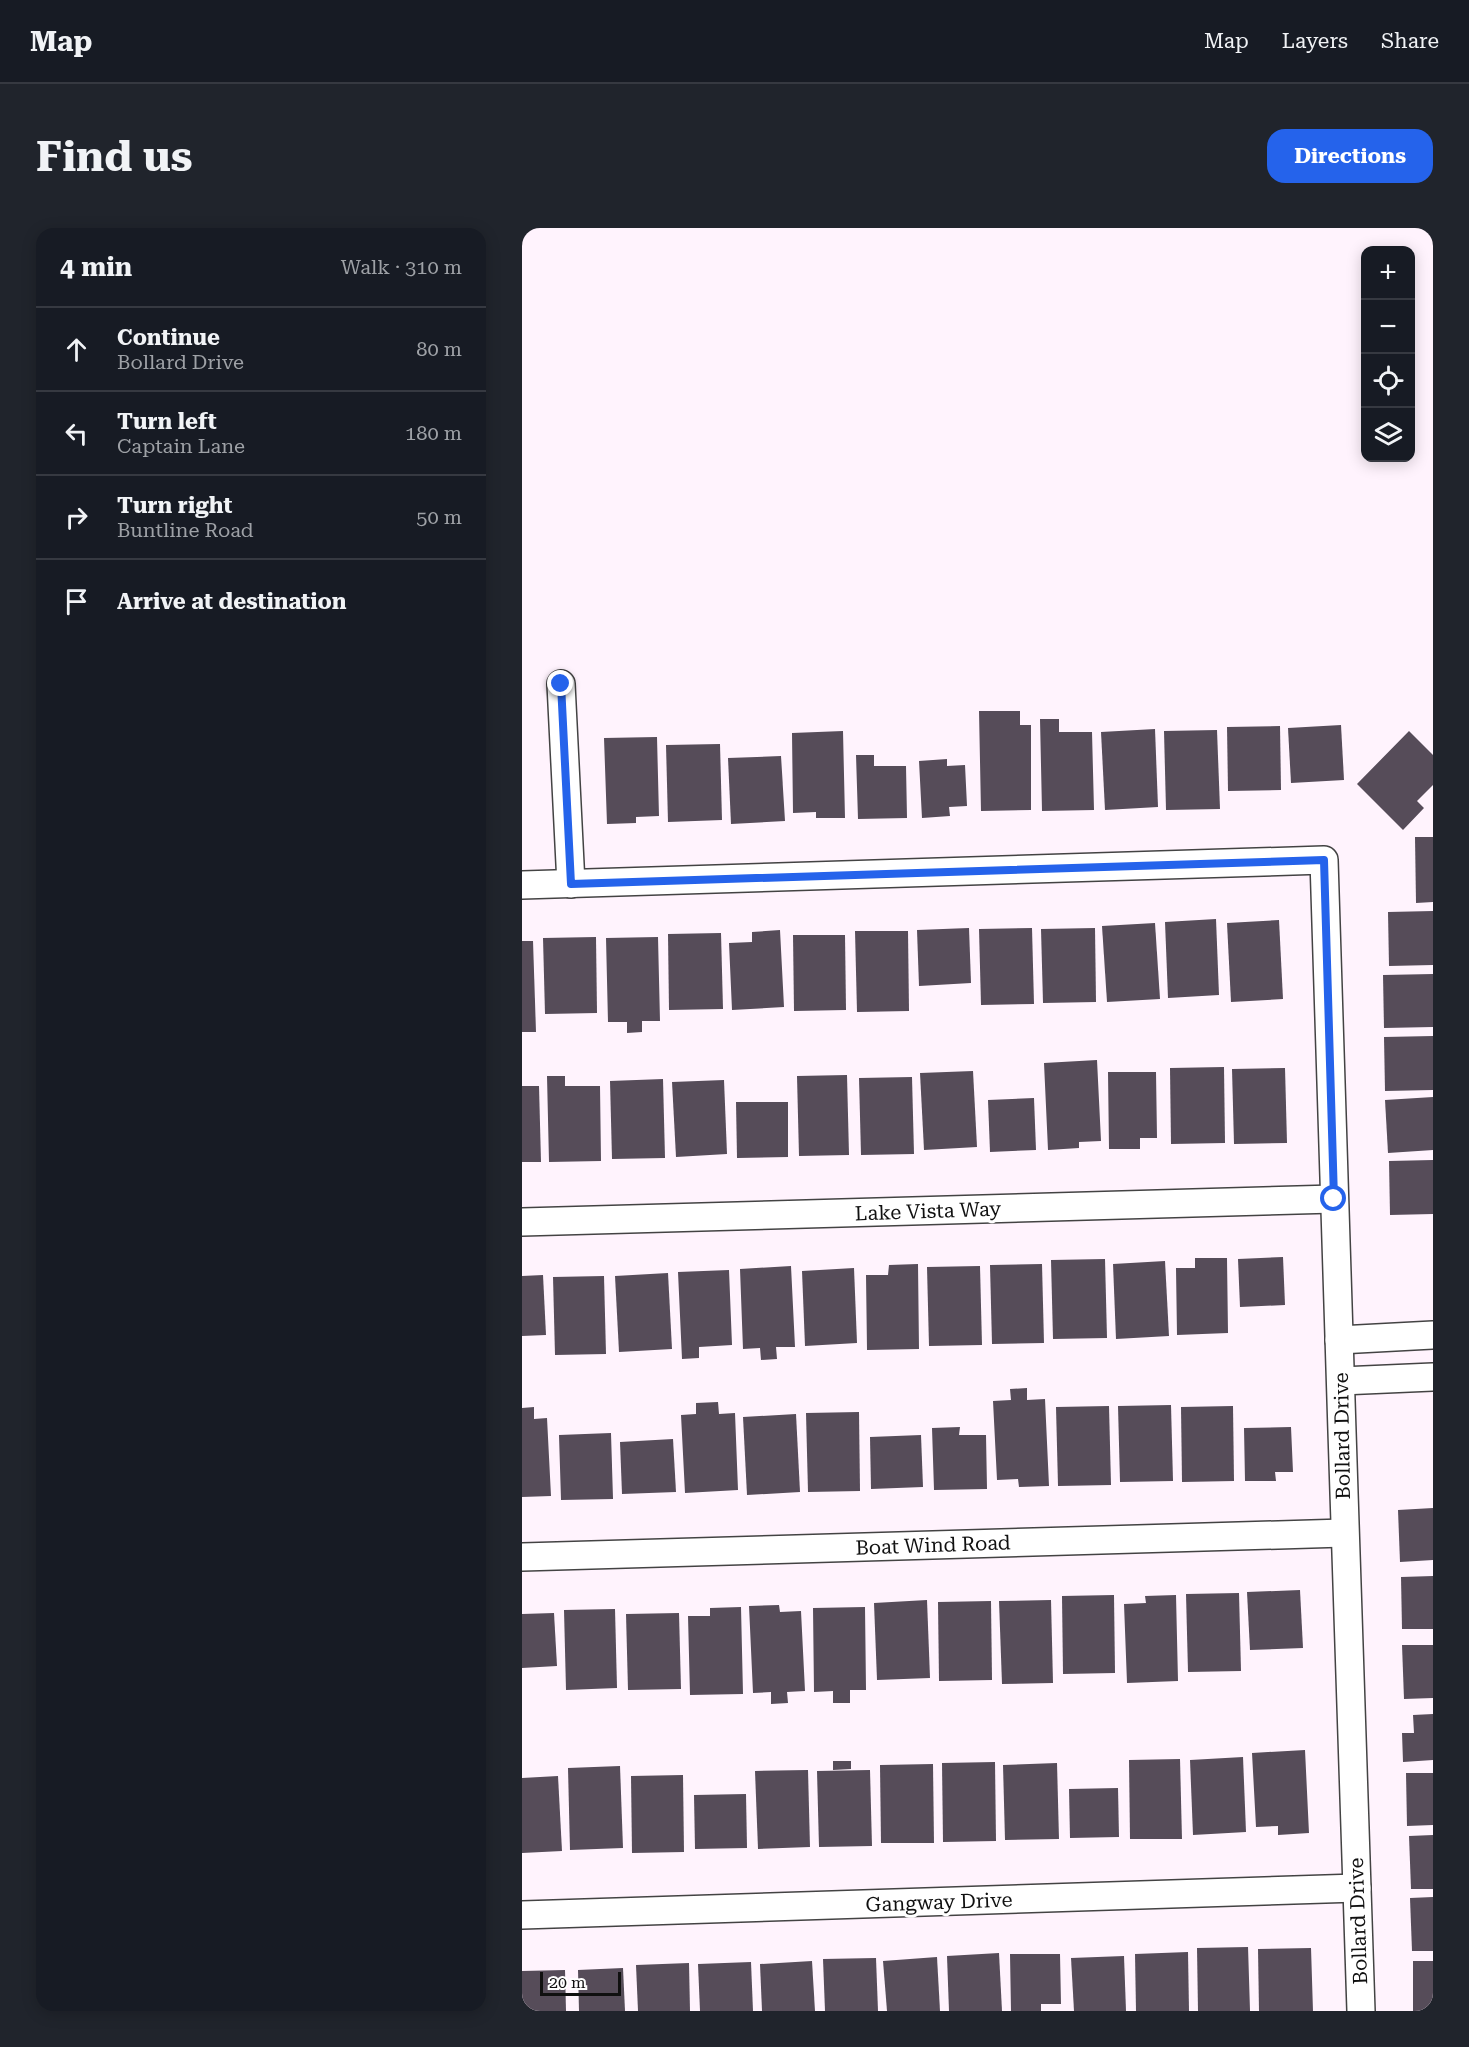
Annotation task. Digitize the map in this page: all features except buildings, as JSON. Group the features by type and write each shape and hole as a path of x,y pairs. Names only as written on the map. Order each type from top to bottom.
{"street":[{"path":"522,885 571,884 561,684"},
{"name":"Bollard Drive","path":"571,884 1324,860 1361,2011"},
{"name":"Lake Vista Way","path":"522,1222 1334,1199"},
{"path":"1339,1340 1433,1335"},
{"path":"1341,1381 1433,1377"},
{"name":"Boat Wind Road","path":"522,1557 1344,1533"},
{"name":"Gangway Drive","path":"522,1915 1357,1888"}],"route":[{"path":"561,684 571,884 1324,860 1334,1199"}]}
